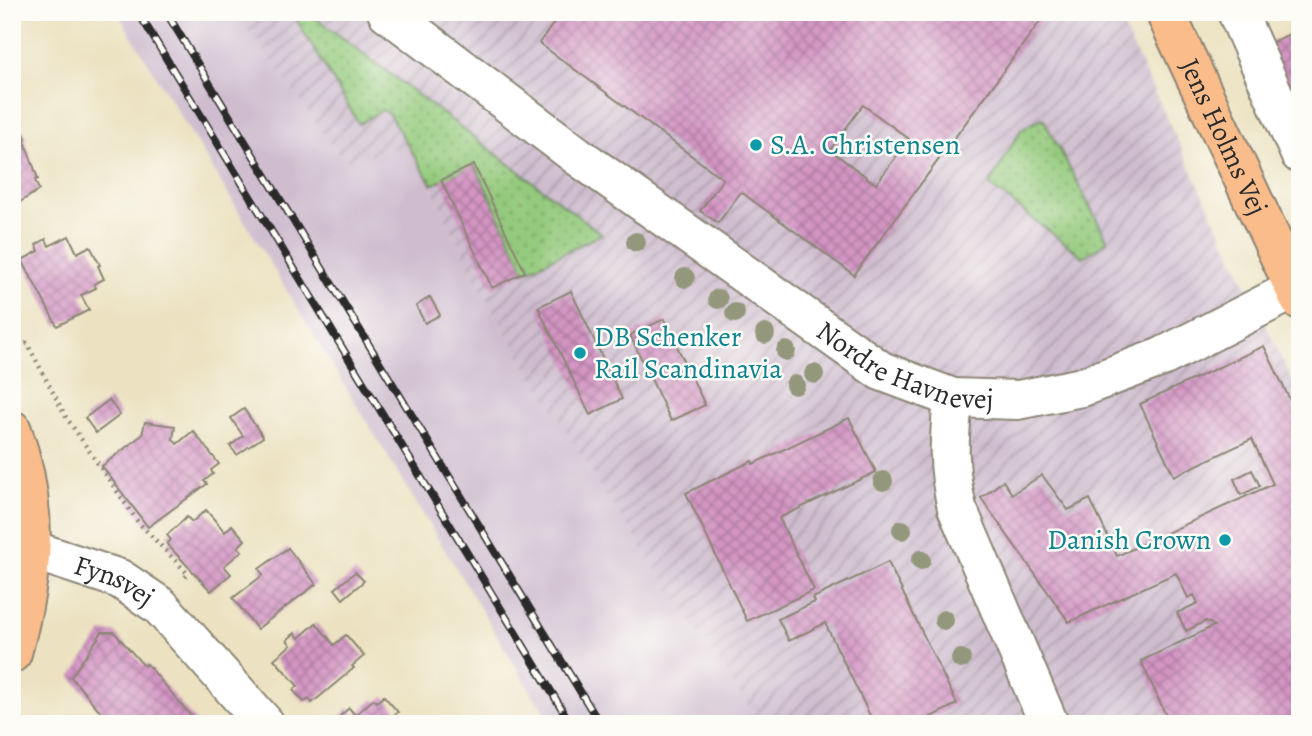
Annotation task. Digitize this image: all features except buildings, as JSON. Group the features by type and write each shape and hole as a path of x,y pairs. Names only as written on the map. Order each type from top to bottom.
{"main road":[{"name":"Jens Holms Vej","path":"1165,12 1297,295"},
{"path":"12,430 22,457 31,504 22,549 22,618 12,653"}],"street":[{"name":"Nordre Havnevej","path":"387,12 579,157 881,371 953,398 1018,400 1083,387 1162,357 1297,295"},
{"path":"1237,12 1300,153"},
{"path":"953,398 948,452 950,479 957,508 1049,724"},
{"name":"Fynsvej","path":"22,549 120,579 160,606 265,724"}],"path":[{"path":"12,348 27,343 66,418 138,522 188,574 160,606"}],"shaded area":[{"path":"117,12 235,12 343,161 411,146 484,297 598,484 760,724 551,724"},
{"path":"235,12 1116,12 1300,397 1300,724 760,724 598,484 484,297 411,146 343,161"}],"green space":[{"path":"292,12 308,12 602,234 525,272 475,165 432,185 389,114 382,110 359,124"},
{"path":"1043,118 1108,241 1083,257 989,185 1022,128"}],"railway":[{"path":"138,12 571,724"},
{"path":"166,12 600,724"}],"place":[{"name":"S.A. Christensen","path":"756,145"},
{"name":"DB Schenker Rail Scandinavia","path":"580,353"},
{"name":"Danish Crown","path":"1225,540"}]}
